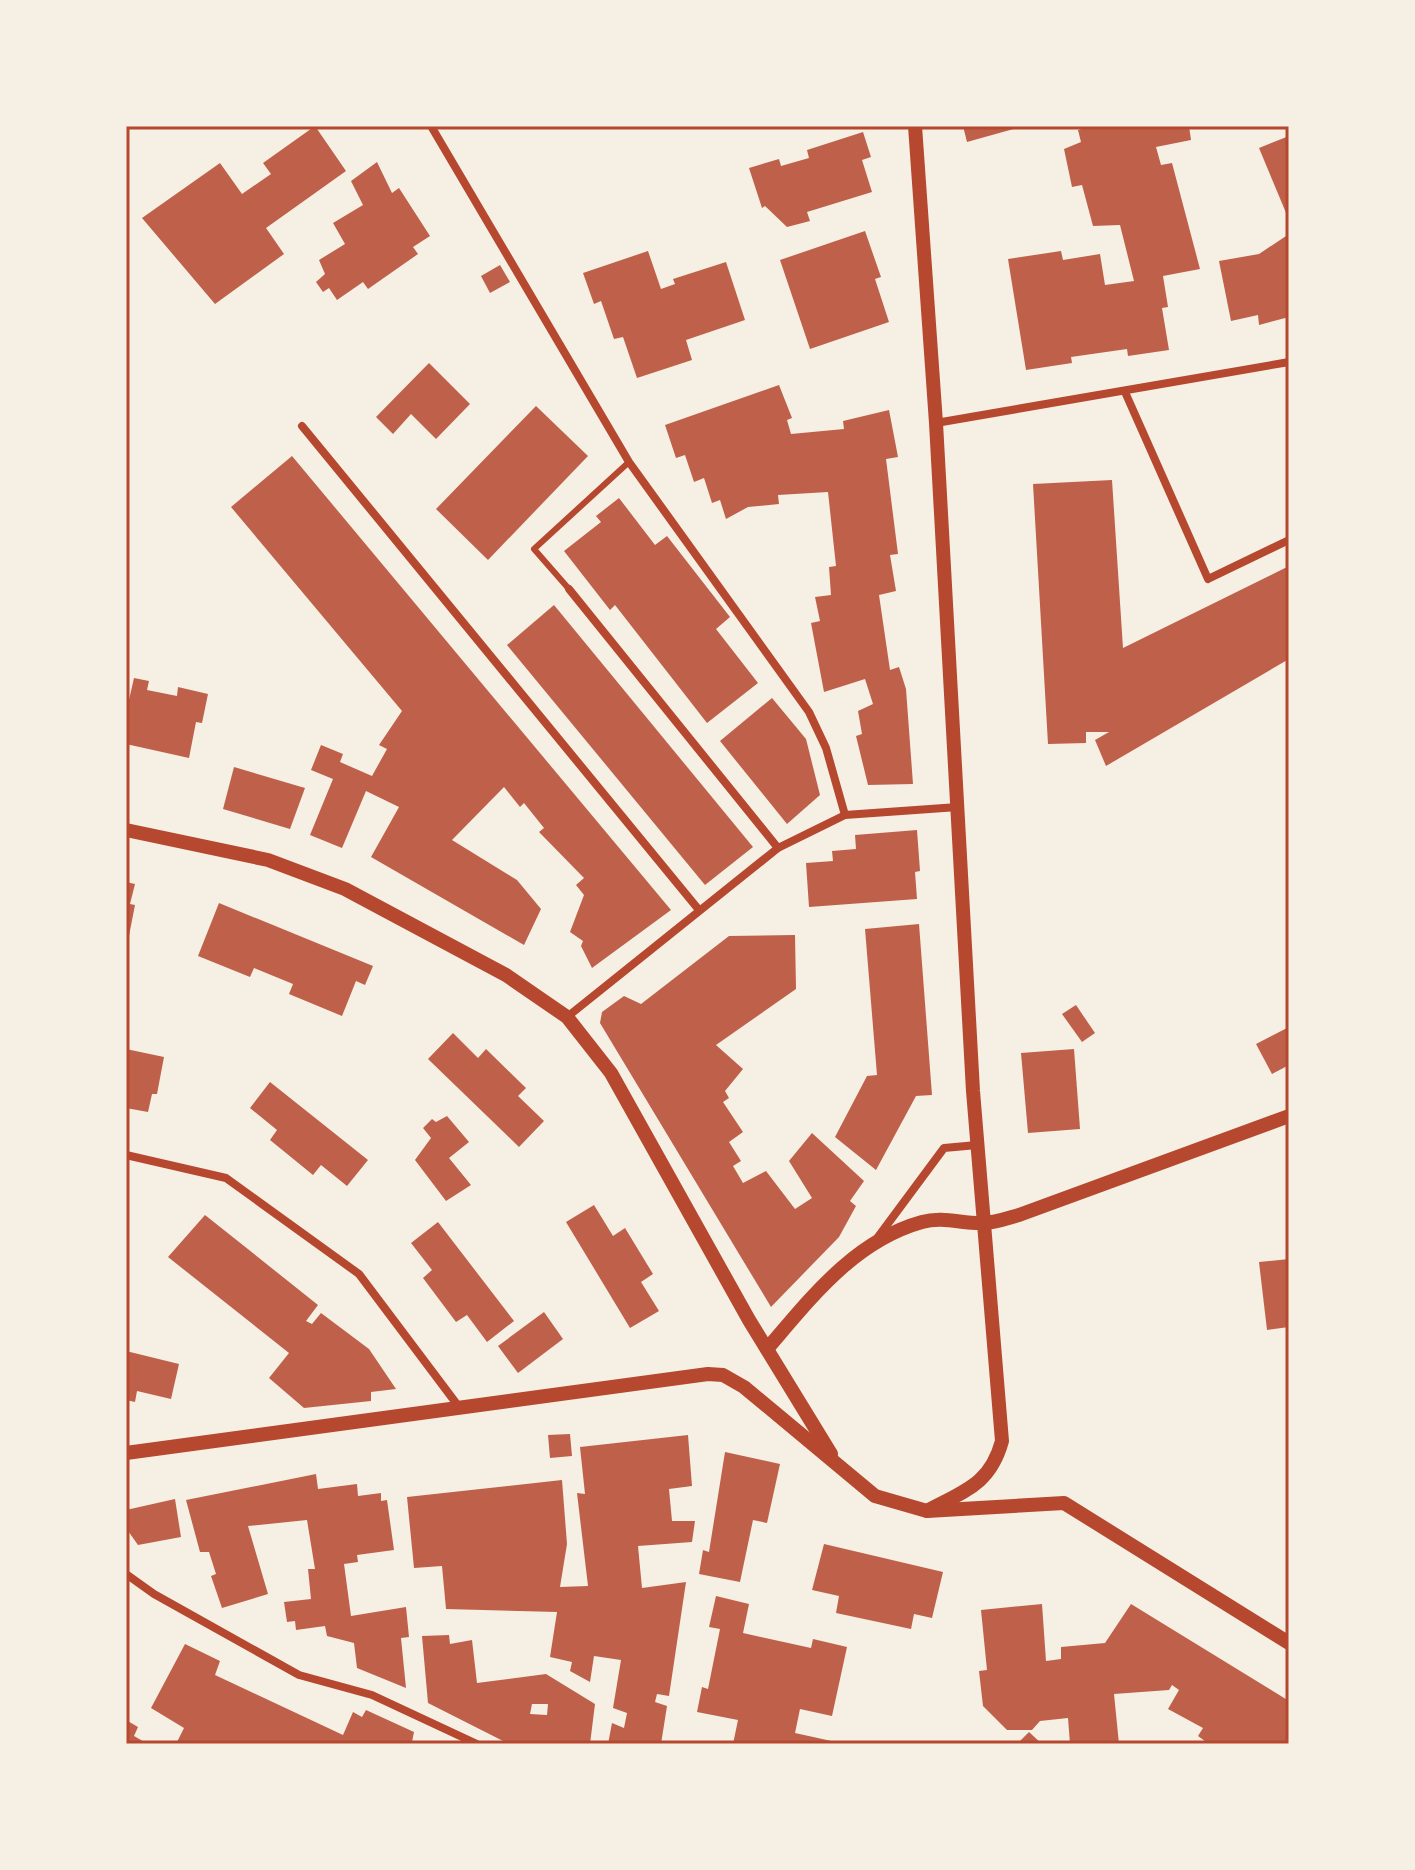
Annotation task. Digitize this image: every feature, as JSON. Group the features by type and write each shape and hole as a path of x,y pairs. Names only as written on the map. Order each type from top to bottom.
{"street":[{"path":"431,126 629,462 809,712 826,748 845,815"},
{"path":"915,126 936,423 977,1145 1002,1441 995,1465 980,1483 927,1511"},
{"path":"936,423 1289,362"},
{"path":"1125,392 1208,579 1289,540"},
{"path":"302,426 699,910"},
{"path":"569,589 778,848"},
{"path":"567,1017 778,848 845,815 958,807"},
{"path":"126,830 268,860 345,889 506,975 567,1017 611,1073 749,1320 837,1464"},
{"path":"874,1242 923,1221 951,1219 984,1223 1019,1215 1289,1116"},
{"path":"767,1349 817,1291 874,1242 944,1148 977,1145"},
{"path":"126,1155 226,1178 321,1245 359,1274 459,1407"},
{"path":"126,1453 708,1374 723,1375 744,1387 875,1496 927,1511 1064,1503 1289,1643"},
{"path":"126,1574 154,1594 299,1675 372,1695 477,1744"}],"lane":[{"path":"569,589 534,549 629,462"}],"building":[{"path":"315,126 346,171 266,228 284,254 215,304 142,218 220,163 242,194 271,174 263,163"},
{"path":"963,126 1021,126 1021,127 967,142"},
{"path":"1093,126 1189,126 1191,140 1156,147 1161,165 1172,163 1200,269 1163,276 1168,307 1162,308 1169,350 1128,356 1127,349 1071,357 1072,363 1026,370 1008,259 1061,251 1063,260 1100,254 1105,285 1134,281 1120,225 1093,226 1082,185 1072,187 1064,149 1081,142 1078,130"},
{"path":"863,132 871,157 862,160 872,192 807,212 810,221 787,227 765,206 762,208 749,168 779,159 781,166 809,158 807,150"},
{"path":"1289,136 1289,220 1259,148"},
{"path":"377,162 392,193 399,188 430,236 413,247 418,254 368,289 363,282 337,300 329,288 323,292 316,282 325,274 319,260 345,244 333,223 363,205 351,181"},
{"path":"865,231 881,277 875,279 889,322 810,349 780,260"},
{"path":"1289,234 1289,317 1259,325 1258,315 1231,321 1219,261 1259,254"},
{"path":"648,251 661,289 675,284 673,279 726,262 745,320 686,340 692,360 637,378 623,337 614,339 601,301 594,304 583,273"},
{"path":"500,265 510,282 490,293 481,276"},
{"path":"429,363 470,404 436,439 411,414 393,434 376,417"},
{"path":"779,385 792,418 787,420 791,434 844,429 843,421 889,410 898,457 886,459 898,554 890,555 896,591 879,595 890,670 899,667 906,689 913,784 868,785 856,736 862,734 858,711 873,704 865,679 824,692 811,623 820,621 815,597 831,595 829,567 836,566 828,492 778,495 779,504 748,507 726,519 720,500 712,503 704,478 694,482 685,455 676,458 665,425"},
{"path":"536,406 588,456 488,560 436,509"},
{"path":"292,456 671,910 592,968 581,946 583,941 570,932 584,895 576,885 584,878 539,832 544,828 524,803 520,807 504,787 452,840 517,880 541,909 524,945 371,857 399,807 366,791 342,848 310,835 333,779 311,770 321,745 343,754 340,762 372,776 387,749 379,745 402,711 231,507"},
{"path":"1112,480 1123,648 1289,566 1289,659 1106,766 1095,740 1109,732 1086,732 1086,743 1048,744 1033,484"},
{"path":"619,498 655,545 667,536 730,617 716,629 758,683 707,723 615,605 610,610 564,551 601,522 596,516"},
{"path":"554,605 753,847 705,885 507,645"},
{"path":"134,678 149,681 147,690 177,696 178,687 208,694 202,723 196,722 189,758 126,744 126,713"},
{"path":"772,698 806,739 820,795 787,824 720,741"},
{"path":"234,767 305,788 290,829 223,809"},
{"path":"917,830 920,871 915,872 917,899 809,907 806,863 833,861 832,851 856,849 855,835"},
{"path":"126,882 135,884 130,904 135,905 127,946"},
{"path":"219,903 373,966 365,985 356,981 342,1016 289,994 293,984 254,968 250,977 198,956"},
{"path":"919,924 932,1095 916,1096 876,1170 835,1137 867,1076 877,1075 865,929"},
{"path":"795,935 796,989 716,1045 743,1069 725,1091 729,1098 723,1102 743,1132 729,1142 741,1161 733,1166 743,1183 766,1171 795,1209 812,1198 789,1161 812,1133 864,1181 850,1201 856,1206 839,1237 771,1307 600,1023 602,1012 624,996 641,1004 729,936"},
{"path":"1076,1005 1095,1033 1082,1042 1062,1014"},
{"path":"1289,1027 1289,1065 1272,1074 1256,1044"},
{"path":"453,1033 478,1058 486,1049 526,1088 518,1096 544,1121 519,1147 428,1059"},
{"path":"126,1049 164,1057 157,1094 152,1094 148,1112 126,1108"},
{"path":"1074,1049 1080,1129 1028,1133 1021,1053"},
{"path":"270,1082 368,1160 347,1186 321,1165 313,1175 270,1140 277,1130 250,1108"},
{"path":"447,1116 469,1142 449,1158 471,1185 446,1201 415,1160 431,1138 423,1128 432,1119 436,1122"},
{"path":"594,1205 613,1236 625,1228 653,1274 641,1282 659,1311 630,1328 566,1222"},
{"path":"205,1215 318,1305 306,1321 312,1324 321,1313 369,1349 396,1389 371,1392 371,1401 304,1408 269,1378 289,1353 168,1257"},
{"path":"438,1222 514,1321 487,1342 467,1315 456,1322 423,1278 432,1270 411,1243"},
{"path":"1289,1259 1289,1327 1267,1330 1259,1262"},
{"path":"544,1312 563,1339 518,1373 498,1346"},
{"path":"126,1351 179,1364 171,1399 137,1391 135,1402 126,1400"},
{"path":"570,1434 572,1456 550,1458 548,1435"},
{"path":"688,1435 692,1486 669,1489 672,1521 695,1521 692,1542 638,1546 642,1588 686,1582 669,1696 657,1694 655,1702 667,1706 661,1744 608,1744 612,1723 624,1728 627,1713 613,1708 621,1660 594,1656 590,1682 570,1671 572,1662 550,1657 557,1612 446,1609 442,1566 414,1568 407,1497 562,1480 567,1544 560,1587 588,1586 577,1493 585,1494 580,1447"},
{"path":"725,1452 780,1464 767,1523 753,1520 740,1582 699,1574 703,1550 709,1552"},
{"path":"316,1474 318,1489 357,1484 358,1496 381,1493 381,1501 387,1500 394,1550 357,1555 358,1562 344,1564 351,1616 406,1607 409,1637 401,1638 406,1688 357,1668 354,1643 327,1636 325,1626 296,1630 295,1621 287,1622 284,1602 311,1599 308,1569 315,1569 307,1520 248,1526 268,1594 222,1608 211,1576 216,1574 209,1552 200,1552 186,1500"},
{"path":"175,1499 181,1537 138,1545 126,1528 126,1510"},
{"path":"824,1544 943,1572 932,1618 914,1614 911,1629 836,1613 839,1596 812,1590"},
{"path":"716,1596 749,1604 743,1633 811,1648 813,1639 847,1647 832,1716 800,1709 795,1733 845,1744 733,1744 738,1720 697,1712 702,1687 708,1689 720,1629 709,1627"},
{"path":"1042,1604 1046,1661 1061,1659 1061,1647 1105,1643 1131,1604 1289,1701 1289,1744 1209,1744 1198,1736 1203,1728 1168,1709 1179,1690 1172,1685 1169,1690 1114,1694 1119,1744 1070,1744 1068,1718 1040,1721 1032,1730 1007,1730 983,1706 979,1671 987,1670 981,1610"},
{"path":"449,1635 450,1644 472,1640 477,1683 546,1674 595,1704 590,1744 509,1744 428,1703 422,1636","holes":["532,1704 548,1704 547,1715 530,1714"]},
{"path":"185,1644 220,1661 215,1675 343,1735 353,1712 362,1717 366,1710 414,1732 412,1742 415,1744 176,1744 184,1728 151,1708"},
{"path":"126,1720 138,1727 134,1736 148,1744 126,1744"},
{"path":"1029,1732 1042,1744 1017,1744"}]}
